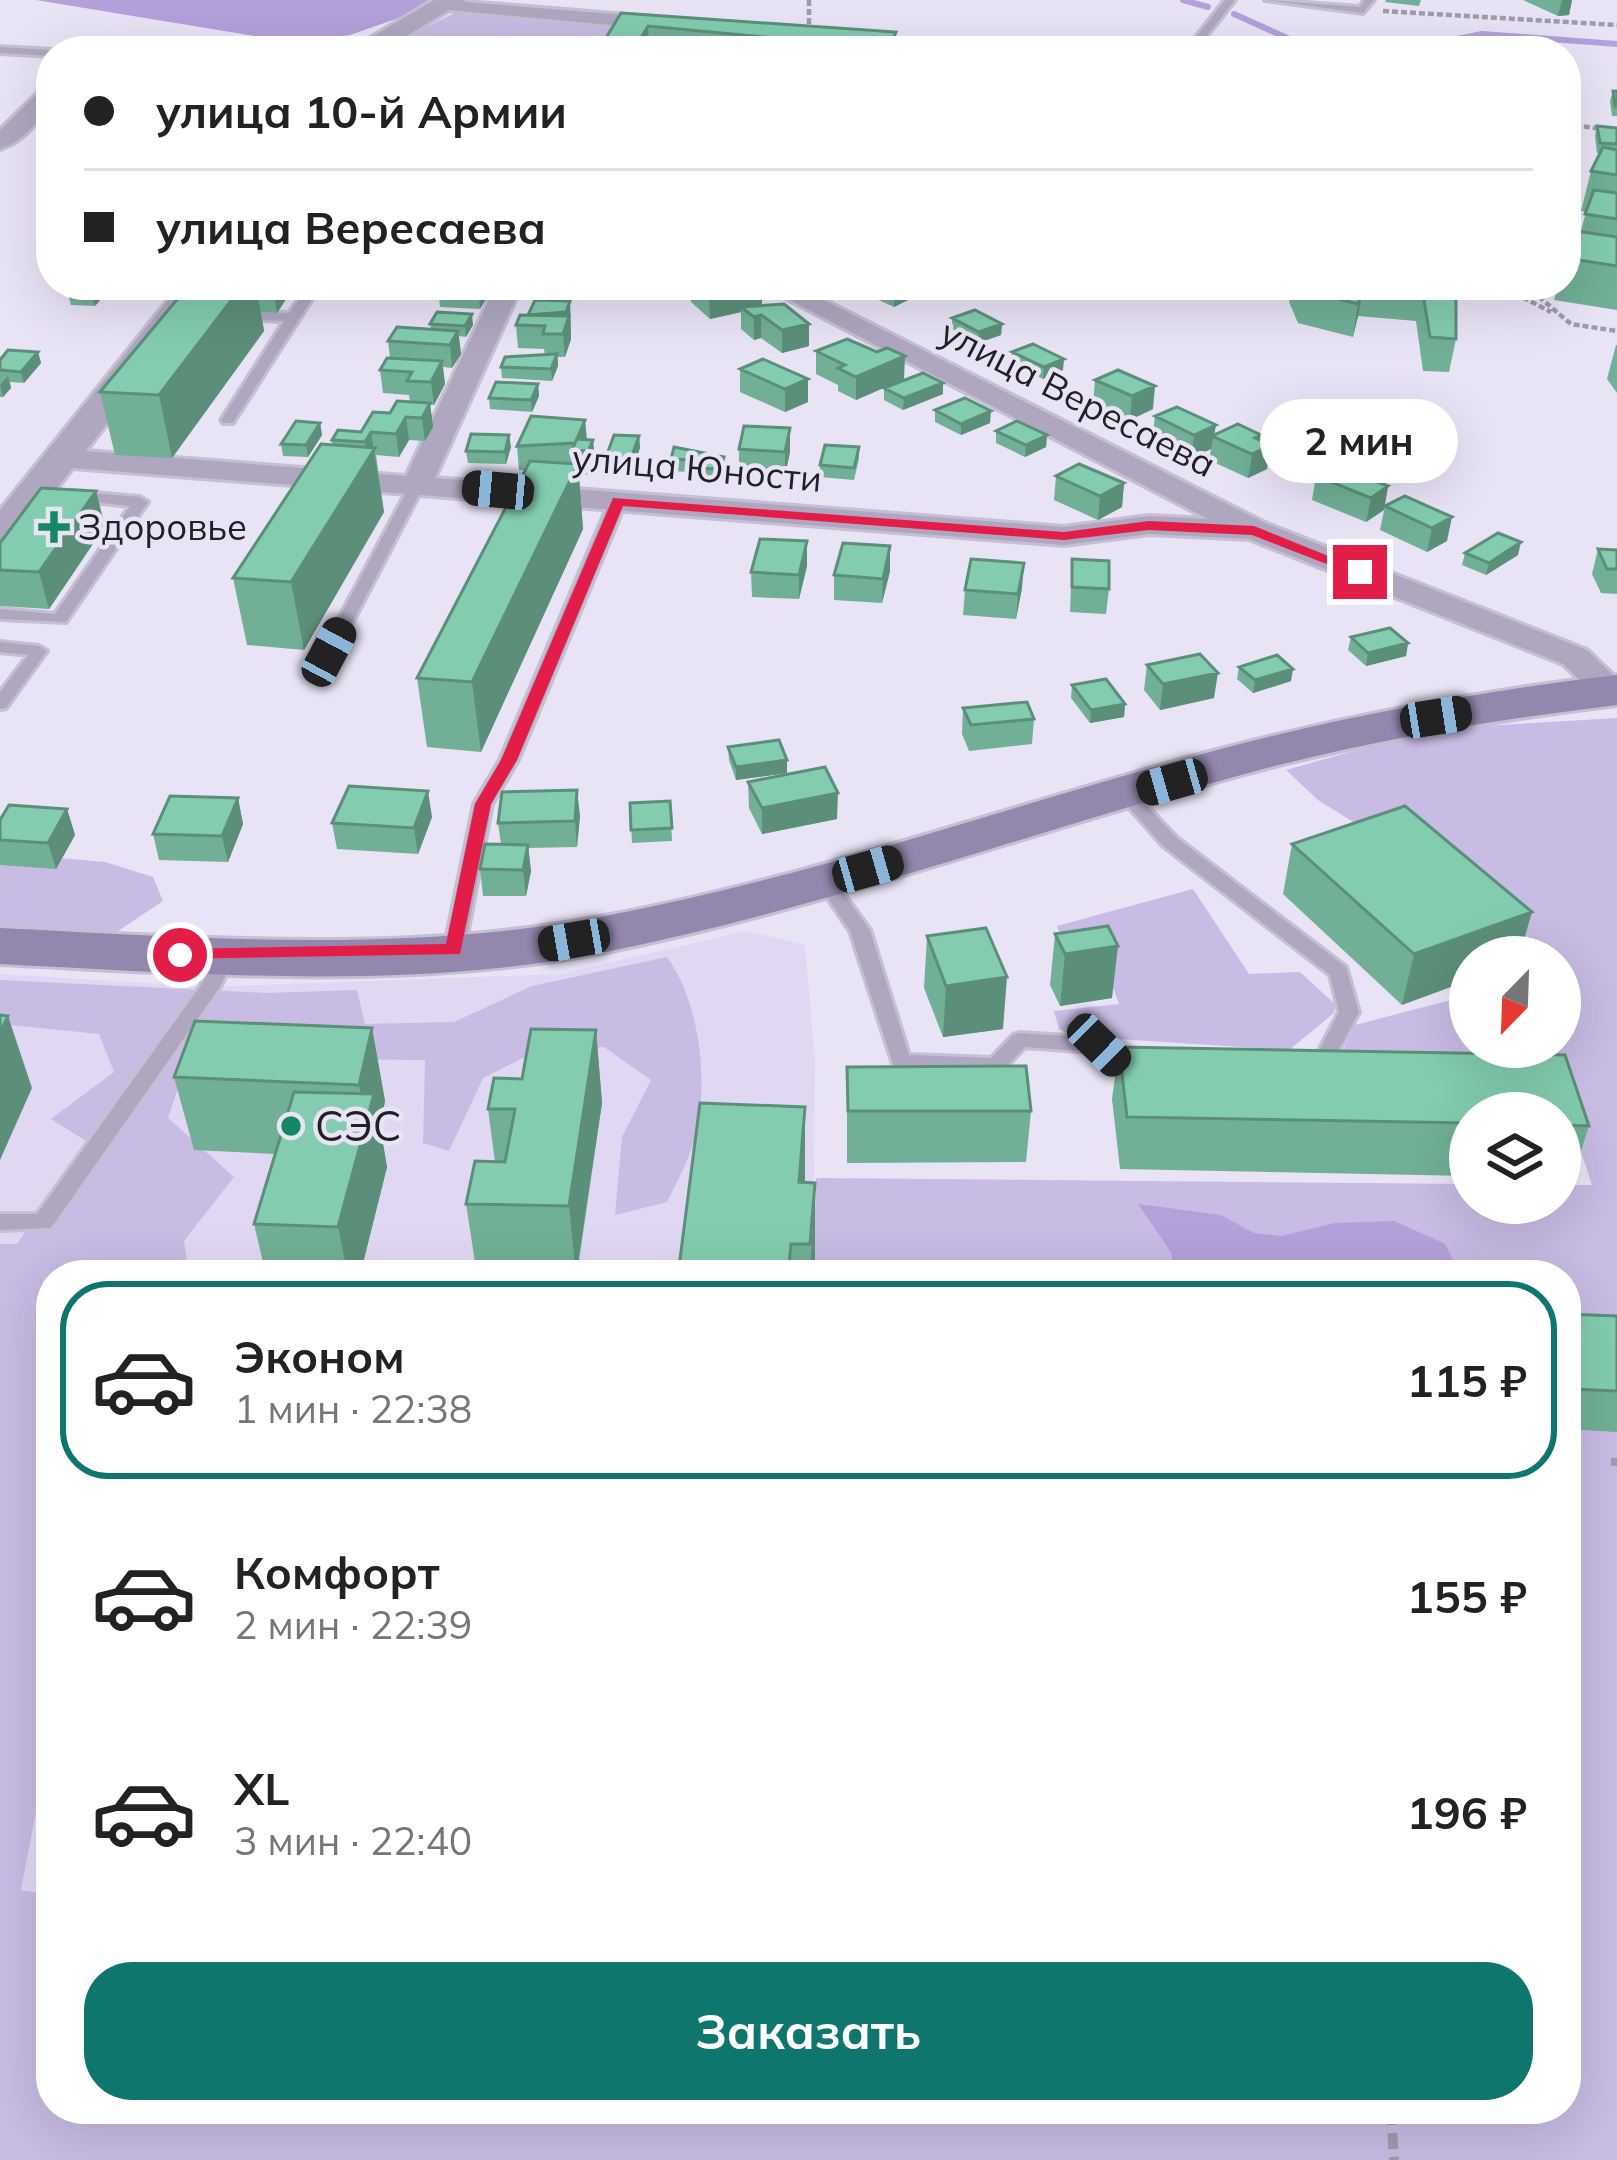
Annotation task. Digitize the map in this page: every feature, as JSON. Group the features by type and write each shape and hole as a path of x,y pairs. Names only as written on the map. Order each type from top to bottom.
{"main road":[{"path":"0,946 225,957 543,945 825,881 1398,723 1614,690"}],"street":[{"path":"389,36 451,2 696,26"},
{"path":"0,142 36,108"},
{"path":"418,483 502,300"},
{"name":"улица Вересаева","path":"804,300 1254,530 1575,657 1614,690"},
{"path":"0,536 191,304"},
{"name":"улица Юности","path":"61,458 1064,536 1149,526 1254,530"}],"lane":[{"path":"1202,36 1230,0"},
{"path":"1270,0 1366,5"},
{"path":"0,50 36,52"},
{"path":"228,420 305,300"},
{"path":"223,315 293,317"},
{"path":"329,652 418,483"},
{"path":"0,614 60,619 140,502 34,493"},
{"path":"454,950 483,804 509,760 618,501"},
{"path":"0,647 39,651 0,704"},
{"path":"1127,795 1170,842 1339,972 1349,1012 1318,1072"},
{"path":"825,881 860,930 901,1062 996,1065 1020,1040 1099,1045 1123,1069 1166,1070"},
{"path":"0,1222 43,1222 210,987 225,957"}],"path":[{"path":"808,36 809,0"},
{"path":"1366,5 1617,25"},
{"path":"1581,126 1617,131"},
{"path":"1529,300 1562,316"},
{"path":"1543,300 1571,324 1617,331"},
{"path":"1391,2124 1394,2160"}],"shaded area":[{"path":"36,0 429,0 416,12 350,35 255,36"},
{"path":"460,10 748,36 409,36"},
{"path":"1617,718 1617,2160 0,2160 0,1244 17,1244 86,1141 51,1119 114,1072 99,1034 0,1024 0,980 267,993 357,990 365,1024 454,1022 532,986 667,957 694,1020 701,1095 694,1141 667,1202 615,1215 622,1137 651,1080 604,1047 533,1053 483,1078 449,1151 423,1143 425,1060 188,1058 168,1118 234,1177 184,1241 187,1260 36,1260 36,1812 21,1890 36,1892 36,2124 1581,2124 1581,1260 813,1260 816,1178 1449,1184 1449,1224 1581,1224 1581,1185 1592,1185 1581,1152 1581,1092 1561,1092 1553,1068 1581,1068 1581,936 1512,936 1509,919 1318,800 1286,770 1431,729"},
{"path":"0,853 105,862 153,877 163,901 115,933 0,926"},
{"path":"1193,889 1249,974 1300,972 1335,1004 1334,1013 1289,1050 1072,1036 1059,1029 1054,1011 1119,1004 1108,974 1076,976 1057,926"},
{"path":"747,931 805,945 815,1060 813,1260 36,1260 36,1892 0,1886 0,974 210,987 559,974"},
{"path":"1449,1000 1449,1056 1343,1051 1355,1025"},
{"path":"1138,1204 1221,1215 1254,1233 1281,1236 1335,1223 1394,1221 1445,1244 1453,1260 1173,1260"}],"building":[{"path":"621,13 896,32 894,36 753,36 648,26 642,36 607,36"},
{"path":"1597,126 1617,128 1617,144 1600,143"},
{"path":"1603,147 1617,150 1617,175 1591,171"},
{"path":"1594,190 1617,193 1617,219 1585,214"},
{"path":"1581,232 1617,237 1617,266 1581,260"},
{"path":"177,300 232,300 159,395 100,392"},
{"path":"535,300 570,301 566,312 528,315"},
{"path":"1424,300 1456,300 1456,339 1430,337"},
{"path":"784,304 809,324 782,330 741,307"},
{"path":"975,310 1002,324 979,332 952,318"},
{"path":"437,312 472,314 465,326 430,324"},
{"path":"520,315 569,316 563,334 543,334 545,326 516,325"},
{"path":"397,327 458,331 450,345 388,341"},
{"path":"847,339 877,352 887,348 905,356 856,377 838,368 845,365 816,351"},
{"path":"1033,344 1064,359 1044,367 1012,352"},
{"path":"8,350 38,352 21,372 0,370 0,360"},
{"path":"557,354 551,369 501,367 505,357"},
{"path":"387,358 442,361 431,382 407,381 412,372 380,370"},
{"path":"763,359 808,379 785,389 740,369"},
{"path":"1118,370 1155,386 1132,396 1095,380"},
{"path":"923,373 943,383 904,398 884,388"},
{"path":"496,382 538,384 531,400 489,398"},
{"path":"965,398 991,411 961,424 935,410"},
{"path":"397,401 430,403 422,418 406,417 396,434 371,432 365,442 332,440 338,430 361,432 373,412 390,413"},
{"path":"1177,407 1216,425 1194,435 1155,416"},
{"path":"531,416 585,420 575,443 517,446"},
{"path":"296,421 320,423 306,445 281,444"},
{"path":"1017,421 1047,435 1026,445 996,431"},
{"path":"1238,424 1271,445 1252,454 1212,436"},
{"path":"744,426 790,428 785,452 739,449"},
{"path":"471,434 509,435 505,452 466,451"},
{"path":"614,435 639,436 631,458 606,457"},
{"path":"577,439 593,440 588,451 572,450"},
{"path":"321,444 375,448 291,582 233,578"},
{"path":"825,445 859,447 854,468 820,465"},
{"path":"674,447 724,457 721,469 689,468 691,460 671,459"},
{"path":"530,461 578,464 472,682 417,678"},
{"path":"1079,464 1124,483 1100,496 1056,476"},
{"path":"1333,465 1388,486 1371,498 1316,476"},
{"path":"41,488 96,491 39,572 0,570 0,543"},
{"path":"1405,496 1452,517 1432,528 1385,506"},
{"path":"1498,533 1521,542 1489,563 1465,553"},
{"path":"760,539 807,541 799,575 751,572"},
{"path":"843,543 890,546 883,579 834,575"},
{"path":"1598,549 1617,550 1617,569 1607,569"},
{"path":"971,559 1024,563 1018,594 965,590"},
{"path":"1072,559 1109,561 1109,589 1072,587"},
{"path":"1390,628 1408,643 1368,653 1351,637"},
{"path":"1200,654 1218,673 1163,684 1147,665"},
{"path":"1277,655 1293,669 1255,680 1239,667"},
{"path":"1106,679 1125,704 1091,710 1072,685"},
{"path":"1027,702 1034,719 971,725 963,708"},
{"path":"779,740 787,760 736,767 728,747"},
{"path":"825,767 838,793 762,808 748,782"},
{"path":"349,786 428,791 414,828 332,823"},
{"path":"577,790 575,821 498,823 502,792"},
{"path":"170,796 238,798 222,836 153,834"},
{"path":"670,801 672,828 631,830 630,803"},
{"path":"9,805 67,809 48,843 0,840 0,820"},
{"path":"1405,806 1532,912 1465,936 1449,936 1449,942 1414,954 1292,844"},
{"path":"485,844 528,845 523,870 480,869"},
{"path":"1108,926 1118,946 1065,954 1055,934"},
{"path":"986,928 1007,977 946,986 927,936"},
{"path":"195,1021 372,1028 359,1085 174,1077"},
{"path":"531,1029 596,1030 569,1206 466,1204 475,1161 505,1162 515,1109 488,1109 494,1078 522,1079"},
{"path":"1119,1047 1449,1053 1449,1068 1569,1068 1578,1092 1449,1092 1449,1123 1127,1117"},
{"path":"1026,1066 1031,1111 848,1111 847,1067"},
{"path":"294,1092 374,1094 338,1227 254,1224"},
{"path":"1581,1102 1589,1126 1581,1126"},
{"path":"700,1103 805,1107 799,1182 815,1183 810,1244 791,1244 789,1260 680,1260"},
{"path":"1581,1315 1617,1316 1617,1391 1581,1389"}],"waterway":[{"path":"1183,0 1208,7"},
{"path":"1234,14 1283,36"},
{"path":"1472,36 1509,36"},
{"path":"1581,41 1617,44"}],"place":[{"name":"Здоровье","path":"54,527"},
{"name":"СЭС","path":"291,1126"}],"route":[{"path":"180,955 454,950 483,804 509,760 618,501 1064,536 1149,526 1254,530 1360,572"}]}
